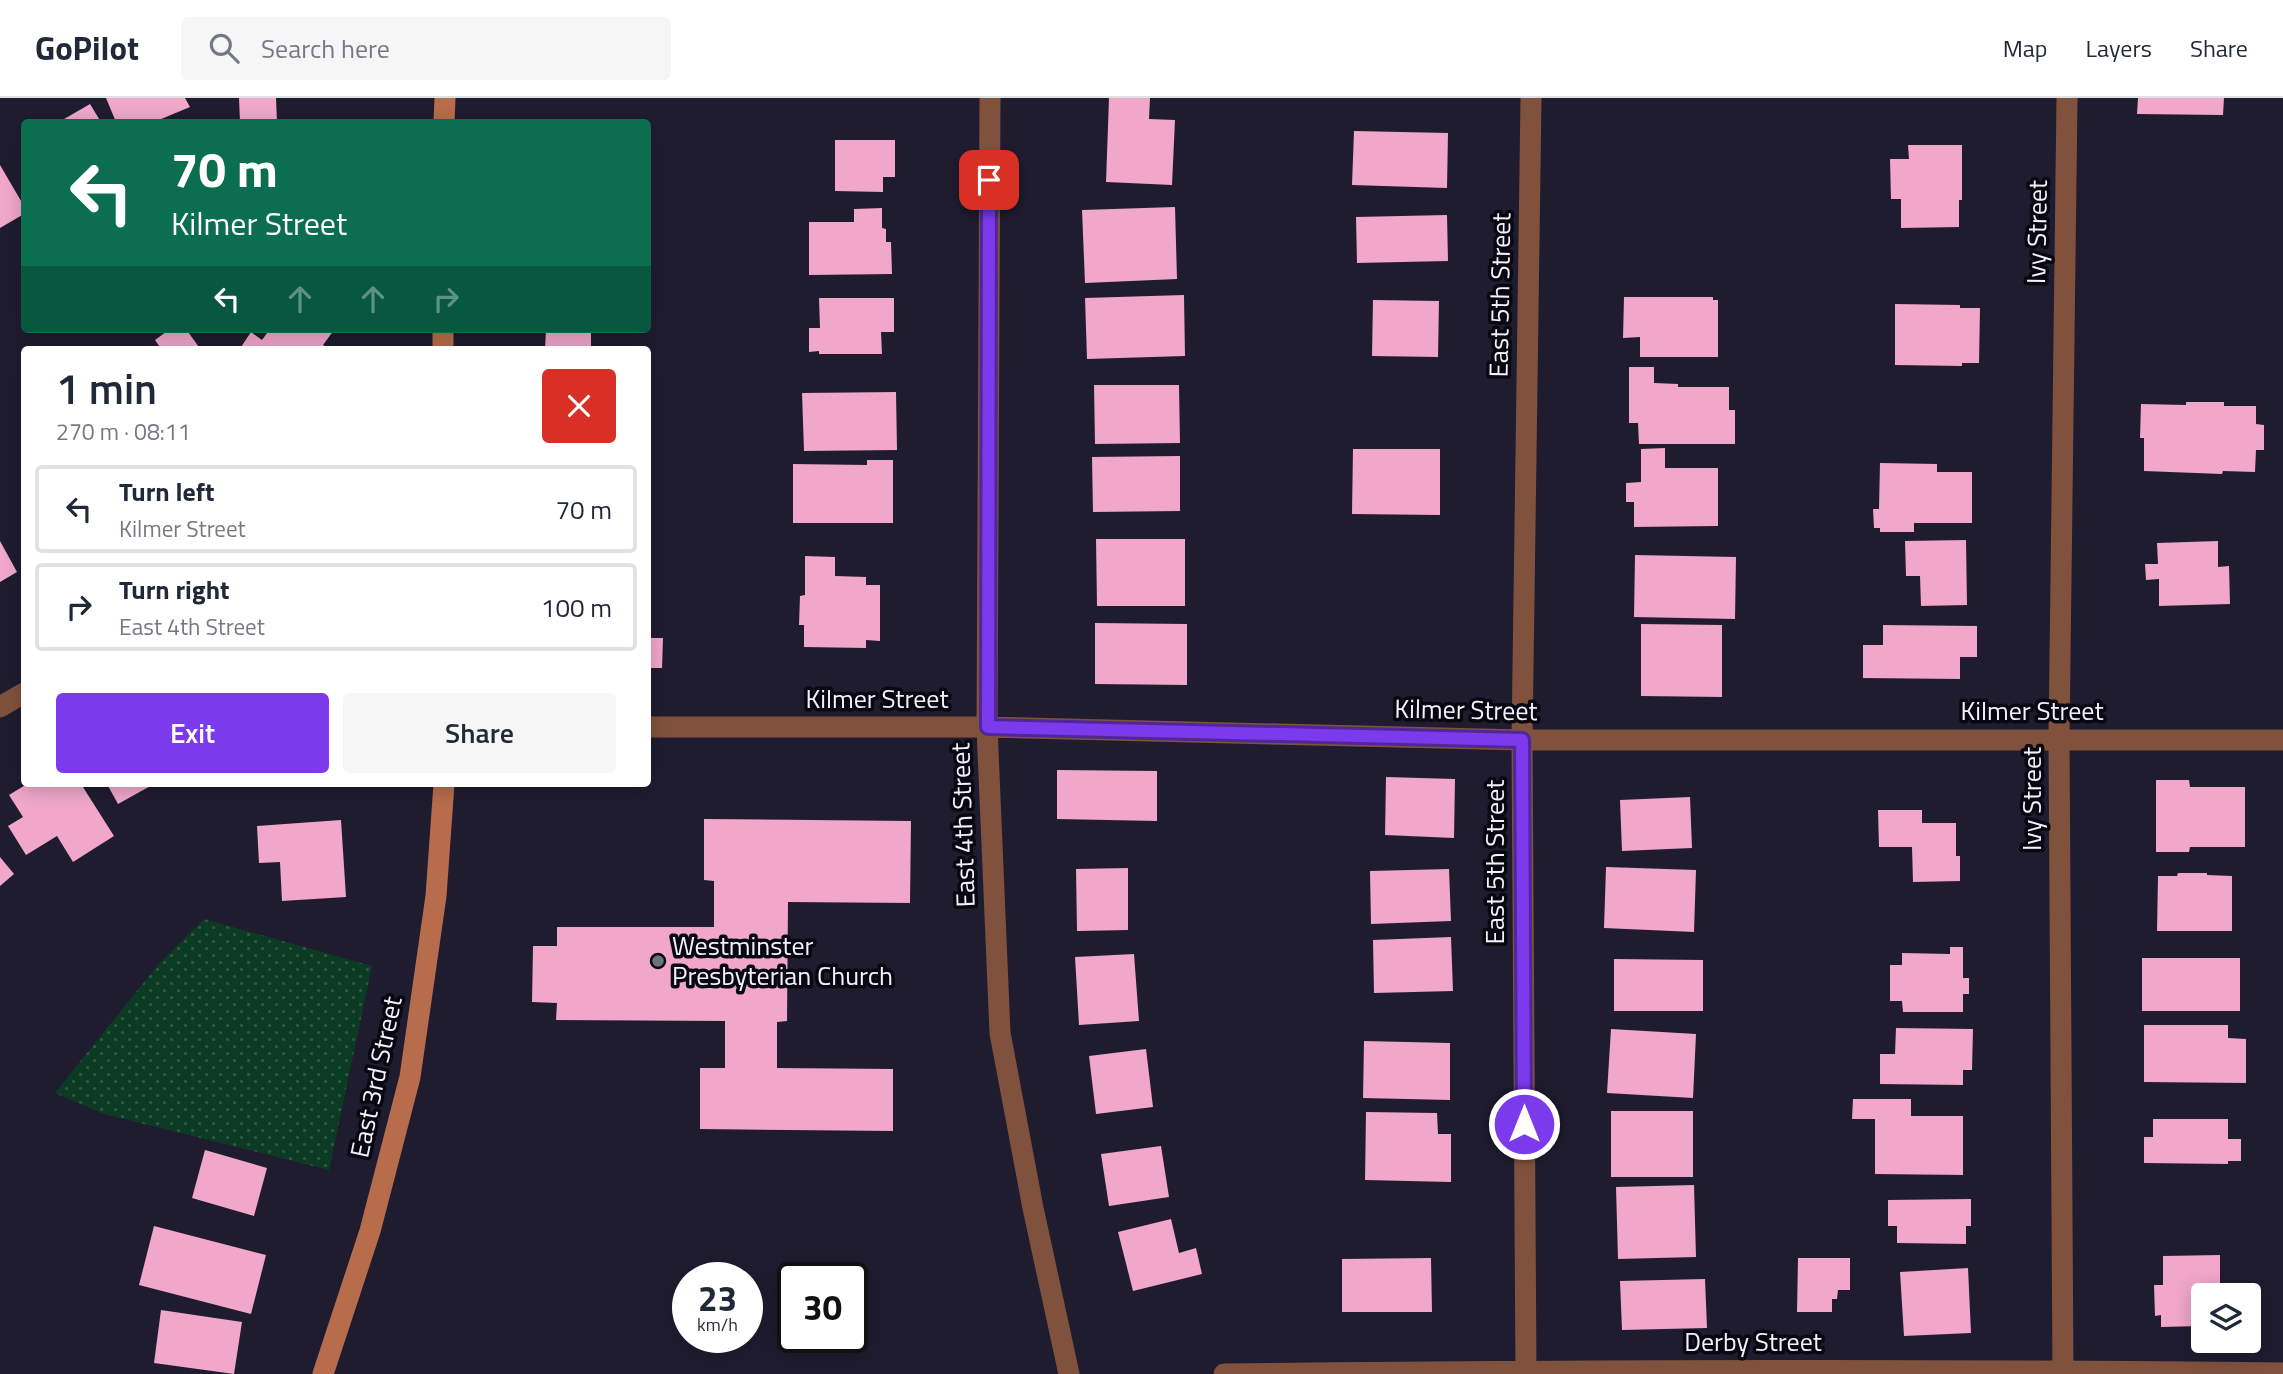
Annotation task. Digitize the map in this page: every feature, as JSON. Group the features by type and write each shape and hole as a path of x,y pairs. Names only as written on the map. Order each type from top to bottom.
{"street":[{"path":"444,119 445,98"},
{"name":"East 4th Street","path":"989,98 988,727 1000,1033 1033,1208 1069,1374"},
{"name":"East 5th Street","path":"1526,1372 1522,740 1531,98"},
{"name":"Ivy Street","path":"2063,1372 2059,739 2067,98"},
{"path":"0,707 21,695"},
{"name":"Kilmer Street","path":"651,727 988,727 1522,740 2283,740"},
{"name":"East 3rd Street","path":"326,1374 370,1231 410,1077 436,897 444,787"},
{"name":"Derby Street","path":"1224,1374 2283,1373"}],"green space":[{"path":"204,919 372,966 329,1170 104,1114 55,1093 157,966"}],"building":[{"path":"106,98 185,98 190,107 161,119 115,119"},
{"path":"239,98 276,98 277,119 240,119"},
{"path":"1109,98 1150,98 1149,119 1175,120 1172,185 1106,182"},
{"path":"2138,98 2224,98 2223,115 2137,114"},
{"path":"90,104 99,119 64,119"},
{"path":"1354,131 1448,133 1447,188 1352,185"},
{"path":"835,140 895,140 895,177 883,177 883,192 835,191"},
{"path":"1908,145 1962,145 1959,227 1901,228 1901,199 1891,199 1890,159 1909,159"},
{"path":"0,165 21,201 21,216 0,228"},
{"path":"1175,207 1177,279 1085,283 1082,210"},
{"path":"882,208 882,228 886,229 886,242 891,242 892,274 809,275 809,222 854,222 854,209"},
{"path":"1447,215 1448,261 1357,263 1356,217"},
{"path":"1184,295 1185,356 1087,359 1085,298"},
{"path":"1624,297 1713,297 1713,300 1718,300 1718,357 1640,357 1640,337 1623,338"},
{"path":"819,298 894,298 894,332 881,332 882,354 809,352 809,328 820,328"},
{"path":"1373,300 1439,301 1438,357 1372,356"},
{"path":"1895,304 1980,308 1979,363 1962,363 1962,366 1895,365"},
{"path":"165,333 189,333 198,346 159,346 155,340"},
{"path":"250,333 262,340 267,333 332,333 324,346 242,346"},
{"path":"546,333 591,333 591,346 545,346"},
{"path":"1629,367 1654,367 1654,383 1678,384 1678,387 1729,387 1729,410 1735,410 1735,444 1639,444 1638,423 1629,423"},
{"path":"1094,385 1179,385 1180,443 1095,444"},
{"path":"896,392 897,450 804,451 802,393"},
{"path":"2186,402 2224,402 2224,406 2256,406 2256,424 2264,425 2264,450 2256,450 2255,472 2223,471 2222,474 2144,471 2144,438 2140,438 2141,404 2186,405"},
{"path":"1665,448 1665,468 1718,468 1718,526 1634,527 1634,502 1626,502 1626,483 1641,482 1641,449"},
{"path":"1353,449 1440,449 1440,515 1352,514"},
{"path":"1180,456 1180,511 1093,512 1092,457"},
{"path":"867,460 893,460 893,523 793,523 793,464 867,465"},
{"path":"1880,463 1937,464 1937,472 1972,472 1972,523 1914,523 1914,532 1880,532 1880,528 1874,528 1873,509 1879,509"},
{"path":"1096,539 1185,539 1185,606 1097,606"},
{"path":"1966,540 1967,605 1921,606 1920,576 1906,576 1905,541"},
{"path":"0,541 17,572 0,582"},
{"path":"2218,541 2218,567 2229,566 2230,604 2159,606 2159,579 2146,580 2145,564 2158,564 2157,543"},
{"path":"1635,555 1736,557 1735,619 1634,617"},
{"path":"805,556 835,557 835,576 866,577 866,585 880,585 880,641 866,640 866,648 804,647 804,625 799,625 800,596 805,595"},
{"path":"1095,623 1187,624 1187,685 1095,684"},
{"path":"1641,624 1722,625 1722,697 1641,696"},
{"path":"1883,625 1977,626 1977,657 1960,657 1960,679 1863,678 1863,645 1883,645"},
{"path":"651,638 663,638 662,668 651,668"},
{"path":"1057,770 1157,771 1157,821 1057,819"},
{"path":"1386,777 1455,779 1454,838 1385,835"},
{"path":"2156,780 2189,780 2190,787 2245,787 2245,847 2190,847 2189,852 2156,852"},
{"path":"22,787 83,787 114,836 73,862 57,836 26,855 8,826 23,817 9,795"},
{"path":"109,787 149,787 118,804"},
{"path":"1690,797 1692,848 1622,851 1620,800"},
{"path":"1878,810 1922,810 1922,823 1956,823 1956,856 1960,856 1960,881 1913,882 1912,847 1879,847"},
{"path":"704,819 911,821 910,903 788,902 787,1021 777,1022 777,1068 893,1069 893,1131 700,1129 700,1068 725,1068 725,1021 556,1020 557,1003 532,1002 533,946 557,946 557,927 714,927 714,881 704,880"},
{"path":"341,820 346,897 282,901 280,862 259,863 257,826"},
{"path":"0,857 14,874 0,886"},
{"path":"1606,867 1696,870 1694,932 1604,928"},
{"path":"1128,868 1128,930 1077,931 1076,869"},
{"path":"1449,869 1451,921 1371,924 1370,871"},
{"path":"2178,873 2232,876 2232,931 2157,931 2158,876 2177,876"},
{"path":"1451,937 1453,991 1374,993 1373,940"},
{"path":"1950,947 1963,947 1963,978 1969,978 1969,994 1963,994 1963,1012 1903,1012 1902,1001 1890,1001 1890,965 1902,965 1902,953 1950,954"},
{"path":"1134,954 1139,1021 1079,1025 1075,957"},
{"path":"2142,958 2240,958 2240,1011 2142,1011"},
{"path":"1614,959 1703,960 1703,1011 1614,1011"},
{"path":"2144,1025 2228,1025 2228,1038 2246,1039 2246,1083 2144,1082"},
{"path":"1896,1028 1973,1029 1972,1070 1963,1070 1963,1085 1880,1084 1880,1054 1895,1054"},
{"path":"1611,1029 1696,1034 1693,1098 1607,1093"},
{"path":"1364,1041 1450,1043 1450,1100 1363,1098"},
{"path":"1146,1049 1153,1107 1096,1114 1089,1056"},
{"path":"1853,1099 1911,1099 1911,1116 1963,1116 1963,1175 1875,1174 1875,1119 1852,1119"},
{"path":"1611,1111 1693,1111 1693,1177 1611,1177"},
{"path":"1366,1112 1437,1113 1438,1134 1451,1134 1451,1182 1365,1180"},
{"path":"2153,1119 2228,1119 2228,1139 2241,1139 2241,1161 2228,1161 2228,1164 2144,1163 2144,1137 2153,1137"},
{"path":"1161,1146 1169,1197 1109,1206 1101,1154"},
{"path":"205,1150 267,1168 254,1216 192,1198"},
{"path":"1694,1185 1696,1257 1618,1259 1616,1187"},
{"path":"1971,1199 1971,1226 1966,1226 1966,1244 1897,1243 1897,1226 1888,1226 1888,1200"},
{"path":"1171,1219 1179,1253 1196,1248 1202,1274 1133,1291 1118,1232"},
{"path":"154,1226 266,1255 251,1314 139,1285"},
{"path":"2220,1255 2220,1283 2191,1283 2191,1326 2161,1327 2161,1315 2155,1316 2154,1285 2163,1285 2163,1256"},
{"path":"1431,1258 1432,1312 1342,1312 1342,1259"},
{"path":"1798,1258 1850,1258 1850,1290 1838,1290 1837,1299 1832,1299 1832,1312 1797,1312"},
{"path":"1968,1268 1971,1333 1904,1336 1900,1272"},
{"path":"1705,1279 1707,1328 1622,1330 1620,1281"},
{"path":"161,1310 242,1322 234,1374 154,1363"}],"place":[{"name":"Westminster Presbyterian Church","path":"658,961"}],"route":[{"path":"989,180 988,727 1522,740 1524,1124"}]}
